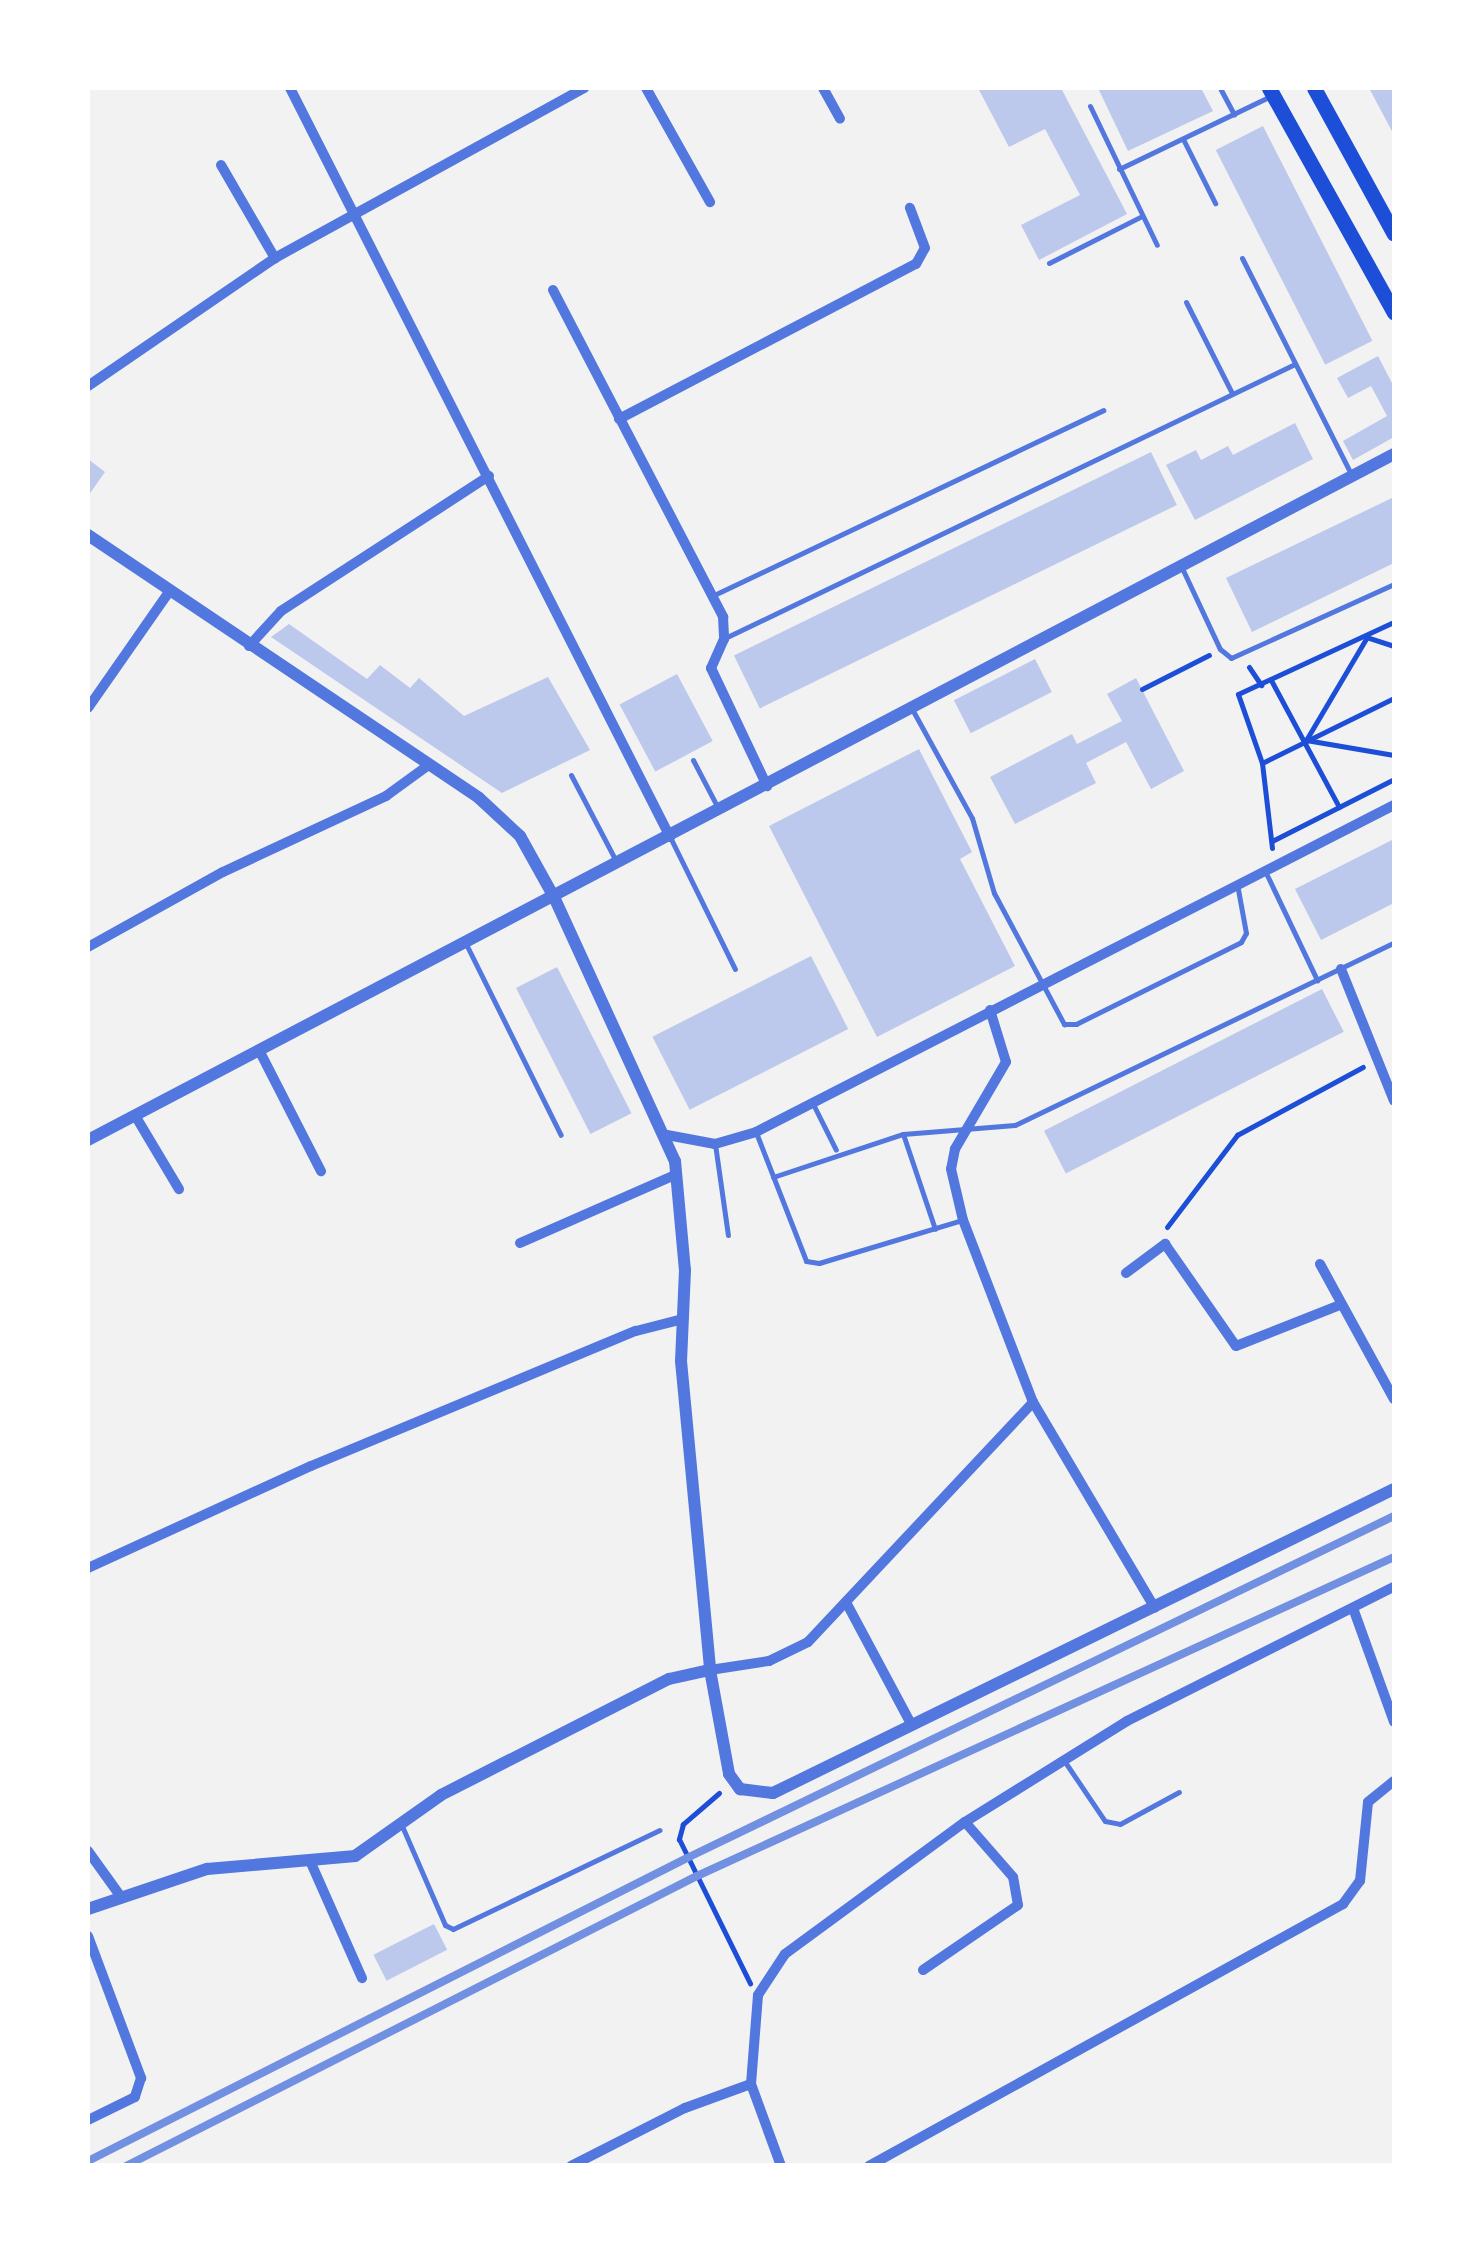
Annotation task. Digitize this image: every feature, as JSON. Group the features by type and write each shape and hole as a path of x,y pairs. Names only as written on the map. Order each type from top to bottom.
{"main road":[{"path":"1314,88 1394,234"},
{"path":"1273,90 1394,313"}],"street":[{"path":"290,88 356,211 670,836"},
{"path":"88,386 275,258 584,88"},
{"path":"646,88 710,202"},
{"path":"823,88 840,119"},
{"path":"221,166 275,258"},
{"path":"619,419 916,264 926,248 910,208"},
{"path":"553,290 714,595 724,638 711,668 717,689 767,786"},
{"path":"88,1140 1394,454"},
{"path":"249,646 281,611 489,476"},
{"path":"88,535 430,764 520,836 554,898 667,1135 676,1174 683,1319 681,1362 710,1670 733,1782 748,1794 773,1792 1394,1489"},
{"path":"88,708 169,592"},
{"path":"88,947 223,872 386,796 430,764"},
{"path":"667,1135 715,1144 756,1132 1040,983 1394,806"},
{"path":"1341,969 1394,1101"},
{"path":"990,1010 1006,1062 951,1169 963,1220 1033,1402 1155,1608"},
{"path":"260,1052 321,1171"},
{"path":"136,1117 179,1189"},
{"path":"520,1243 676,1174"},
{"path":"1126,1273 1166,1244 1236,1346 1340,1305"},
{"path":"1320,1264 1394,1399"},
{"path":"88,1568 311,1466 636,1331 683,1319"},
{"path":"88,1909 207,1868 311,1863 355,1856 402,1826 441,1794 645,1690 710,1670 790,1653 847,1604 1033,1402"},
{"path":"781,2166 752,2084 758,1995 806,1936 965,1822 1064,1759 1196,1684 1394,1588"},
{"path":"847,1604 911,1724"},
{"path":"1352,1608 1394,1722"},
{"path":"870,2166 1343,1904 1360,1881 1368,1802 1394,1781"},
{"path":"922,1970 1018,1905 1013,1877 965,1822"},
{"path":"88,1851 121,1897"},
{"path":"311,1863 362,1978"},
{"path":"88,1936 141,2078 136,2097 88,2120"},
{"path":"570,2166 685,2108 752,2084"}],"lane":[{"path":"1220,88 1234,114"},
{"path":"1120,170 1234,114 1273,90"},
{"path":"1090,106 1157,245"},
{"path":"1183,140 1215,203"},
{"path":"1049,263 1142,216"},
{"path":"1242,258 1352,476"},
{"path":"1186,302 1232,394"},
{"path":"724,638 1295,364"},
{"path":"714,595 1103,410"},
{"path":"1182,568 1220,649 1242,658 1394,584"},
{"path":"912,709 972,818 994,893 1058,1019 1076,1024 1225,951 1246,933 1237,883"},
{"path":"693,760 719,811"},
{"path":"571,774 618,864"},
{"path":"670,836 735,969"},
{"path":"1269,868 1317,981"},
{"path":"773,1176 836,1151 903,1134 1015,1126 1394,943"},
{"path":"466,944 561,1136"},
{"path":"812,1104 836,1151"},
{"path":"756,1132 806,1261 819,1263 963,1220"},
{"path":"903,1134 934,1229"},
{"path":"715,1144 728,1235"},
{"path":"1064,1759 1105,1822 1120,1824 1179,1792"},
{"path":"402,1826 445,1925 453,1928 660,1830"}],"path":[{"path":"1269,868 1271,842 1262,763 1236,702 1261,685 1394,622"},
{"path":"1367,637 1394,646"},
{"path":"1306,740 1367,637"},
{"path":"1142,689 1220,649"},
{"path":"1242,658 1261,685"},
{"path":"1272,681 1340,807"},
{"path":"1262,763 1394,698"},
{"path":"1306,740 1394,755"},
{"path":"1271,842 1394,779"},
{"path":"1166,1244 1166,1228 1237,1135 1379,1059"},
{"path":"733,1782 683,1824 679,1840 736,1963 758,1995"}],"building":[{"path":"978,88 1061,88 1127,214 1039,260 1021,225 1080,195 1045,129 1009,147"},
{"path":"1098,88 1201,88 1213,111 1128,151"},
{"path":"1369,88 1394,88 1394,135"},
{"path":"1263,126 1372,341 1325,365 1216,150"},
{"path":"1378,356 1394,387 1394,437 1353,460 1343,441 1387,416 1371,386 1348,398 1337,378"},
{"path":"1295,423 1313,459 1195,520 1166,465 1196,450 1201,460 1228,446 1233,455"},
{"path":"1151,452 1177,505 760,708 734,655"},
{"path":"88,459 105,472 88,496"},
{"path":"1394,497 1394,563 1252,632 1226,578"},
{"path":"289,624 367,679 380,665 410,688 419,678 464,716 548,677 590,750 502,793 271,637"},
{"path":"1035,659 1052,692 971,733 954,700"},
{"path":"677,674 713,741 655,772 620,705"},
{"path":"1136,678 1184,771 1151,789 1126,742 1086,763 1096,783 1015,824 990,777 1072,734 1077,744 1122,721 1107,694"},
{"path":"919,749 972,852 960,859 1015,966 877,1037 769,826"},
{"path":"1394,839 1394,903 1321,940 1295,889"},
{"path":"811,956 848,1029 690,1110 652,1037"},
{"path":"557,967 631,1113 590,1134 516,988"},
{"path":"1322,989 1344,1032 1066,1173 1044,1131"},
{"path":"434,1924 447,1950 387,1981 373,1955"}],"railway":[{"path":"88,2161 687,1858 1394,1516"},
{"path":"126,2166 697,1876 1394,1557"}]}
